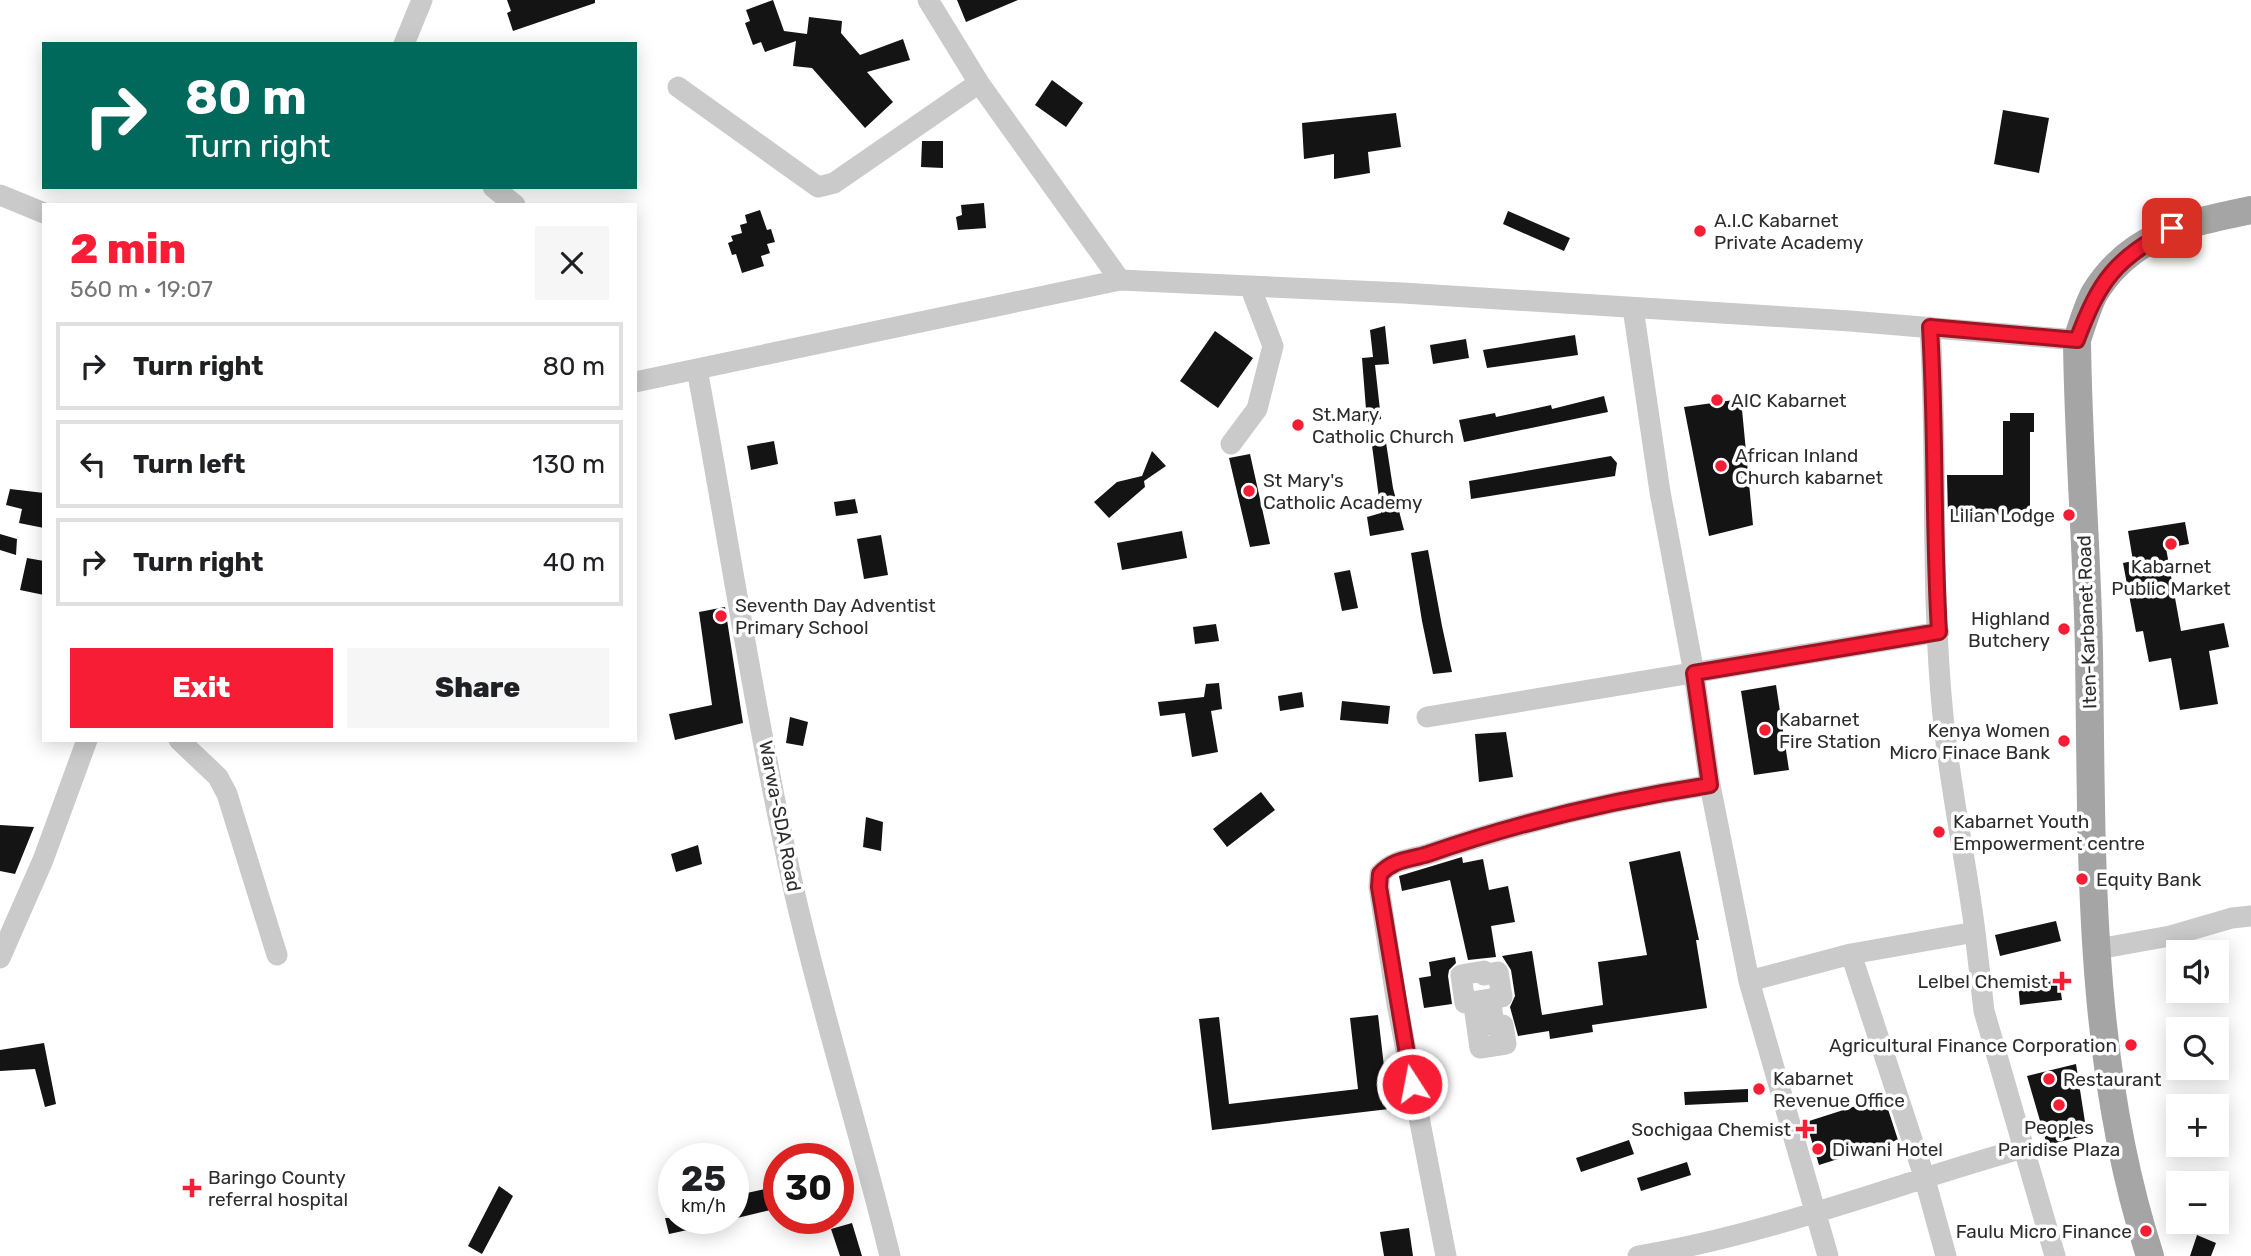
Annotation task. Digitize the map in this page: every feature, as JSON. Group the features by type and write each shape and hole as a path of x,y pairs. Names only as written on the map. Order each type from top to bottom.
{"main road":[{"name":"Iten-Karbanet Road","path":"2150,1256 2119,1136 2103,1037 2093,878 2088,630 2077,340 2094,295 2116,267 2137,248 2172,228 2251,210"}],"street":[{"path":"405,42 422,0"},
{"path":"928,0 979,83 1121,280"},
{"path":"678,87 818,187 834,183 979,83"},
{"path":"495,189 512,203"},
{"path":"0,195 42,212"},
{"path":"637,382 1121,280 1240,283 1930,327 2077,340"},
{"path":"1231,444 1256,409 1273,346 1253,294"},
{"path":"1633,308 1660,492 1694,673 1710,785 1749,981 1828,1256"},
{"path":"1930,327 1935,416 1933,534 1943,715 1984,1011 2055,1256"},
{"name":"Warwa-SDA Road","path":"697,369 793,888 827,1029 873,1183 890,1256"},
{"path":"1427,717 1939,632"},
{"path":"0,958 43,860 86,742"},
{"path":"180,742 218,777 227,793 277,955"},
{"path":"1446,1256 1397,1004 1379,887 1380,874 1391,862 1418,857 1518,825 1628,798 1710,785"},
{"path":"2098,948 2170,936 2232,918 2251,916"},
{"path":"1749,981 1851,954 1975,932"},
{"path":"1851,954 1924,1176 1946,1256"},
{"path":"1638,1256 1748,1234 1924,1176 2024,1149"}],"building":[{"path":"507,0 595,0 595,3 513,31 507,13 511,11"},
{"path":"773,0 784,31 807,34 809,17 842,21 841,33 860,55 903,39 910,60 867,72 893,102 865,128 812,68 793,66 796,41 765,52 761,42 753,45 745,23 750,21 746,10"},
{"path":"957,0 1018,0 966,22"},
{"path":"1052,80 1083,103 1066,127 1035,105"},
{"path":"2003,110 2049,118 2039,173 1994,164"},
{"path":"1396,113 1401,147 1368,152 1370,173 1334,179 1334,154 1304,159 1302,123"},
{"path":"922,141 943,141 943,168 921,167"},
{"path":"984,203 986,228 958,230 956,217 962,215 961,205"},
{"path":"760,210 767,230 771,229 775,242 767,244 770,253 761,256 764,266 742,273 736,254 732,255 728,243 733,241 731,236 742,233 740,225 747,223 745,215"},
{"path":"1508,211 1570,238 1564,251 1503,224"},
{"path":"1385,326 1389,364 1375,365 1381,419 1367,422 1362,358 1373,357 1370,330"},
{"path":"1215,331 1253,358 1218,408 1180,381"},
{"path":"1575,335 1578,355 1487,368 1483,350"},
{"path":"1466,339 1469,358 1433,364 1430,345"},
{"path":"1604,396 1608,412 1464,442 1459,420 1495,413 1496,417 1551,405 1552,409"},
{"name":"African Inland Church kabarnet","path":"1741,399 1753,525 1709,536 1684,407"},
{"path":"2010,413 2034,413 2034,432 2030,432 2030,514 1948,516 1947,475 2003,475 2003,421 2010,421"},
{"path":"1385,436 1393,488 1404,530 1370,536 1367,517 1381,513 1371,438"},
{"path":"774,441 778,464 751,470 747,446"},
{"path":"1152,451 1166,466 1144,481 1145,487 1109,518 1094,502 1117,482 1142,476"},
{"path":"1250,454 1270,544 1250,547 1229,458"},
{"path":"1611,456 1617,463 1615,476 1471,499 1469,481"},
{"path":"10,489 42,493 42,528 19,523 22,509 6,505"},
{"path":"855,499 858,513 836,516 834,502"},
{"path":"2185,522 2189,544 2166,548 2181,631 2224,623 2229,647 2209,651 2218,704 2180,710 2171,658 2149,662 2143,631 2136,632 2123,563 2133,561 2128,531"},
{"path":"1182,531 1187,558 1122,570 1117,543"},
{"path":"0,534 17,539 16,555 0,550"},
{"path":"881,535 888,575 864,579 857,539"},
{"path":"1428,550 1452,672 1433,674 1422,621 1411,553"},
{"path":"27,558 42,561 42,595 20,590"},
{"path":"1350,570 1358,608 1342,611 1334,573"},
{"path":"725,607 743,723 675,740 669,714 712,705 699,612"},
{"path":"1216,624 1219,641 1195,644 1193,627"},
{"path":"1219,683 1222,709 1211,711 1218,752 1192,757 1185,713 1160,716 1158,702 1204,697 1206,684"},
{"name":"Kabarnet Fire Station","path":"1776,685 1789,770 1754,775 1741,691"},
{"path":"1302,692 1304,707 1280,711 1278,696"},
{"path":"1342,701 1390,706 1388,724 1340,720"},
{"path":"790,717 808,722 803,746 786,743"},
{"path":"1506,732 1513,777 1479,782 1475,734"},
{"path":"1261,792 1275,810 1227,847 1213,829"},
{"path":"866,817 883,822 881,851 863,847"},
{"path":"0,825 34,827 15,874 0,871"},
{"path":"698,845 702,864 676,872 671,854"},
{"path":"1680,851 1699,940 1696,940 1707,1008 1592,1025 1593,1032 1550,1039 1549,1031 1518,1036 1510,1007 1515,996 1511,970 1502,956 1532,951 1542,1015 1603,1005 1598,962 1647,955 1629,862"},
{"path":"1462,857 1463,863 1483,859 1489,890 1508,886 1515,922 1491,926 1496,957 1468,960 1450,880 1402,891 1399,876"},
{"path":"2056,921 2061,941 2000,956 1995,935"},
{"path":"1455,957 1456,963 1449,970 1448,976 1452,1004 1424,1008 1419,978 1431,976 1429,962"},
{"path":"2059,978 2062,1000 2020,1005 2018,983"},
{"path":"1378,1015 1389,1109 1212,1130 1199,1019 1219,1017 1229,1104 1358,1089 1350,1018"},
{"path":"44,1043 56,1104 45,1107 35,1069 0,1071 0,1050"},
{"name":"Peoples Paridise Plaza","path":"2076,1064 2087,1135 2047,1145 2027,1076"},
{"path":"1748,1089 1748,1102 1685,1105 1684,1092"},
{"path":"1884,1097 1898,1140 1819,1165 1806,1122"},
{"path":"1629,1140 1634,1154 1581,1172 1576,1158"},
{"path":"1687,1162 1691,1175 1641,1191 1637,1178"},
{"path":"499,1186 513,1196 482,1254 468,1246"},
{"path":"763,1189 763,1212 749,1215 749,1193"},
{"path":"1409,1228 1413,1256 1384,1256 1380,1232"},
{"path":"854,1230 862,1256 840,1256 833,1234 854,1234"},
{"path":"2197,1235 2216,1243 2211,1256 2190,1256"}],"place":[{"name":"A.I.C Kabarnet Private Academy","path":"1700,231"},
{"name":"AIC Kabarnet","path":"1717,400"},
{"name":"St.Mary Catholic Church","path":"1298,425"},
{"name":"African Inland Church kabarnet","path":"1721,466"},
{"name":"St Mary's Catholic Academy","path":"1249,491"},
{"name":"Lilian Lodge","path":"2069,515"},
{"name":"Kabarnet Public Market","path":"2171,544"},
{"name":"Seventh Day Adventist Primary School","path":"721,616"},
{"name":"Highland Butchery","path":"2064,629"},
{"name":"Kabarnet Fire Station","path":"1765,730"},
{"name":"Kenya Women Micro Finace Bank","path":"2064,741"},
{"name":"Kabarnet Youth Empowerment centre","path":"1939,832"},
{"name":"Equity Bank","path":"2082,879"},
{"name":"Lelbel Chemist","path":"2062,981"},
{"name":"Agricultural Finance Corporation","path":"2131,1045"},
{"name":"Restaurant","path":"2049,1079"},
{"name":"Kabarnet Revenue Office","path":"1759,1089"},
{"name":"Peoples Paridise Plaza","path":"2059,1105"},
{"name":"Sochigaa Chemist","path":"1805,1129"},
{"name":"Diwani Hotel","path":"1818,1149"},
{"name":"Baringo County referral hospital","path":"192,1188"},
{"name":"Faulu Micro Finance","path":"2146,1231"}],"route":[{"path":"1412,1084 1393,981 1379,887 1380,874 1391,862 1418,857 1518,825 1628,798 1710,785 1694,673 1939,632 1933,534 1935,416 1930,327 2077,340 2094,295 2116,267 2137,248 2172,228"}]}
